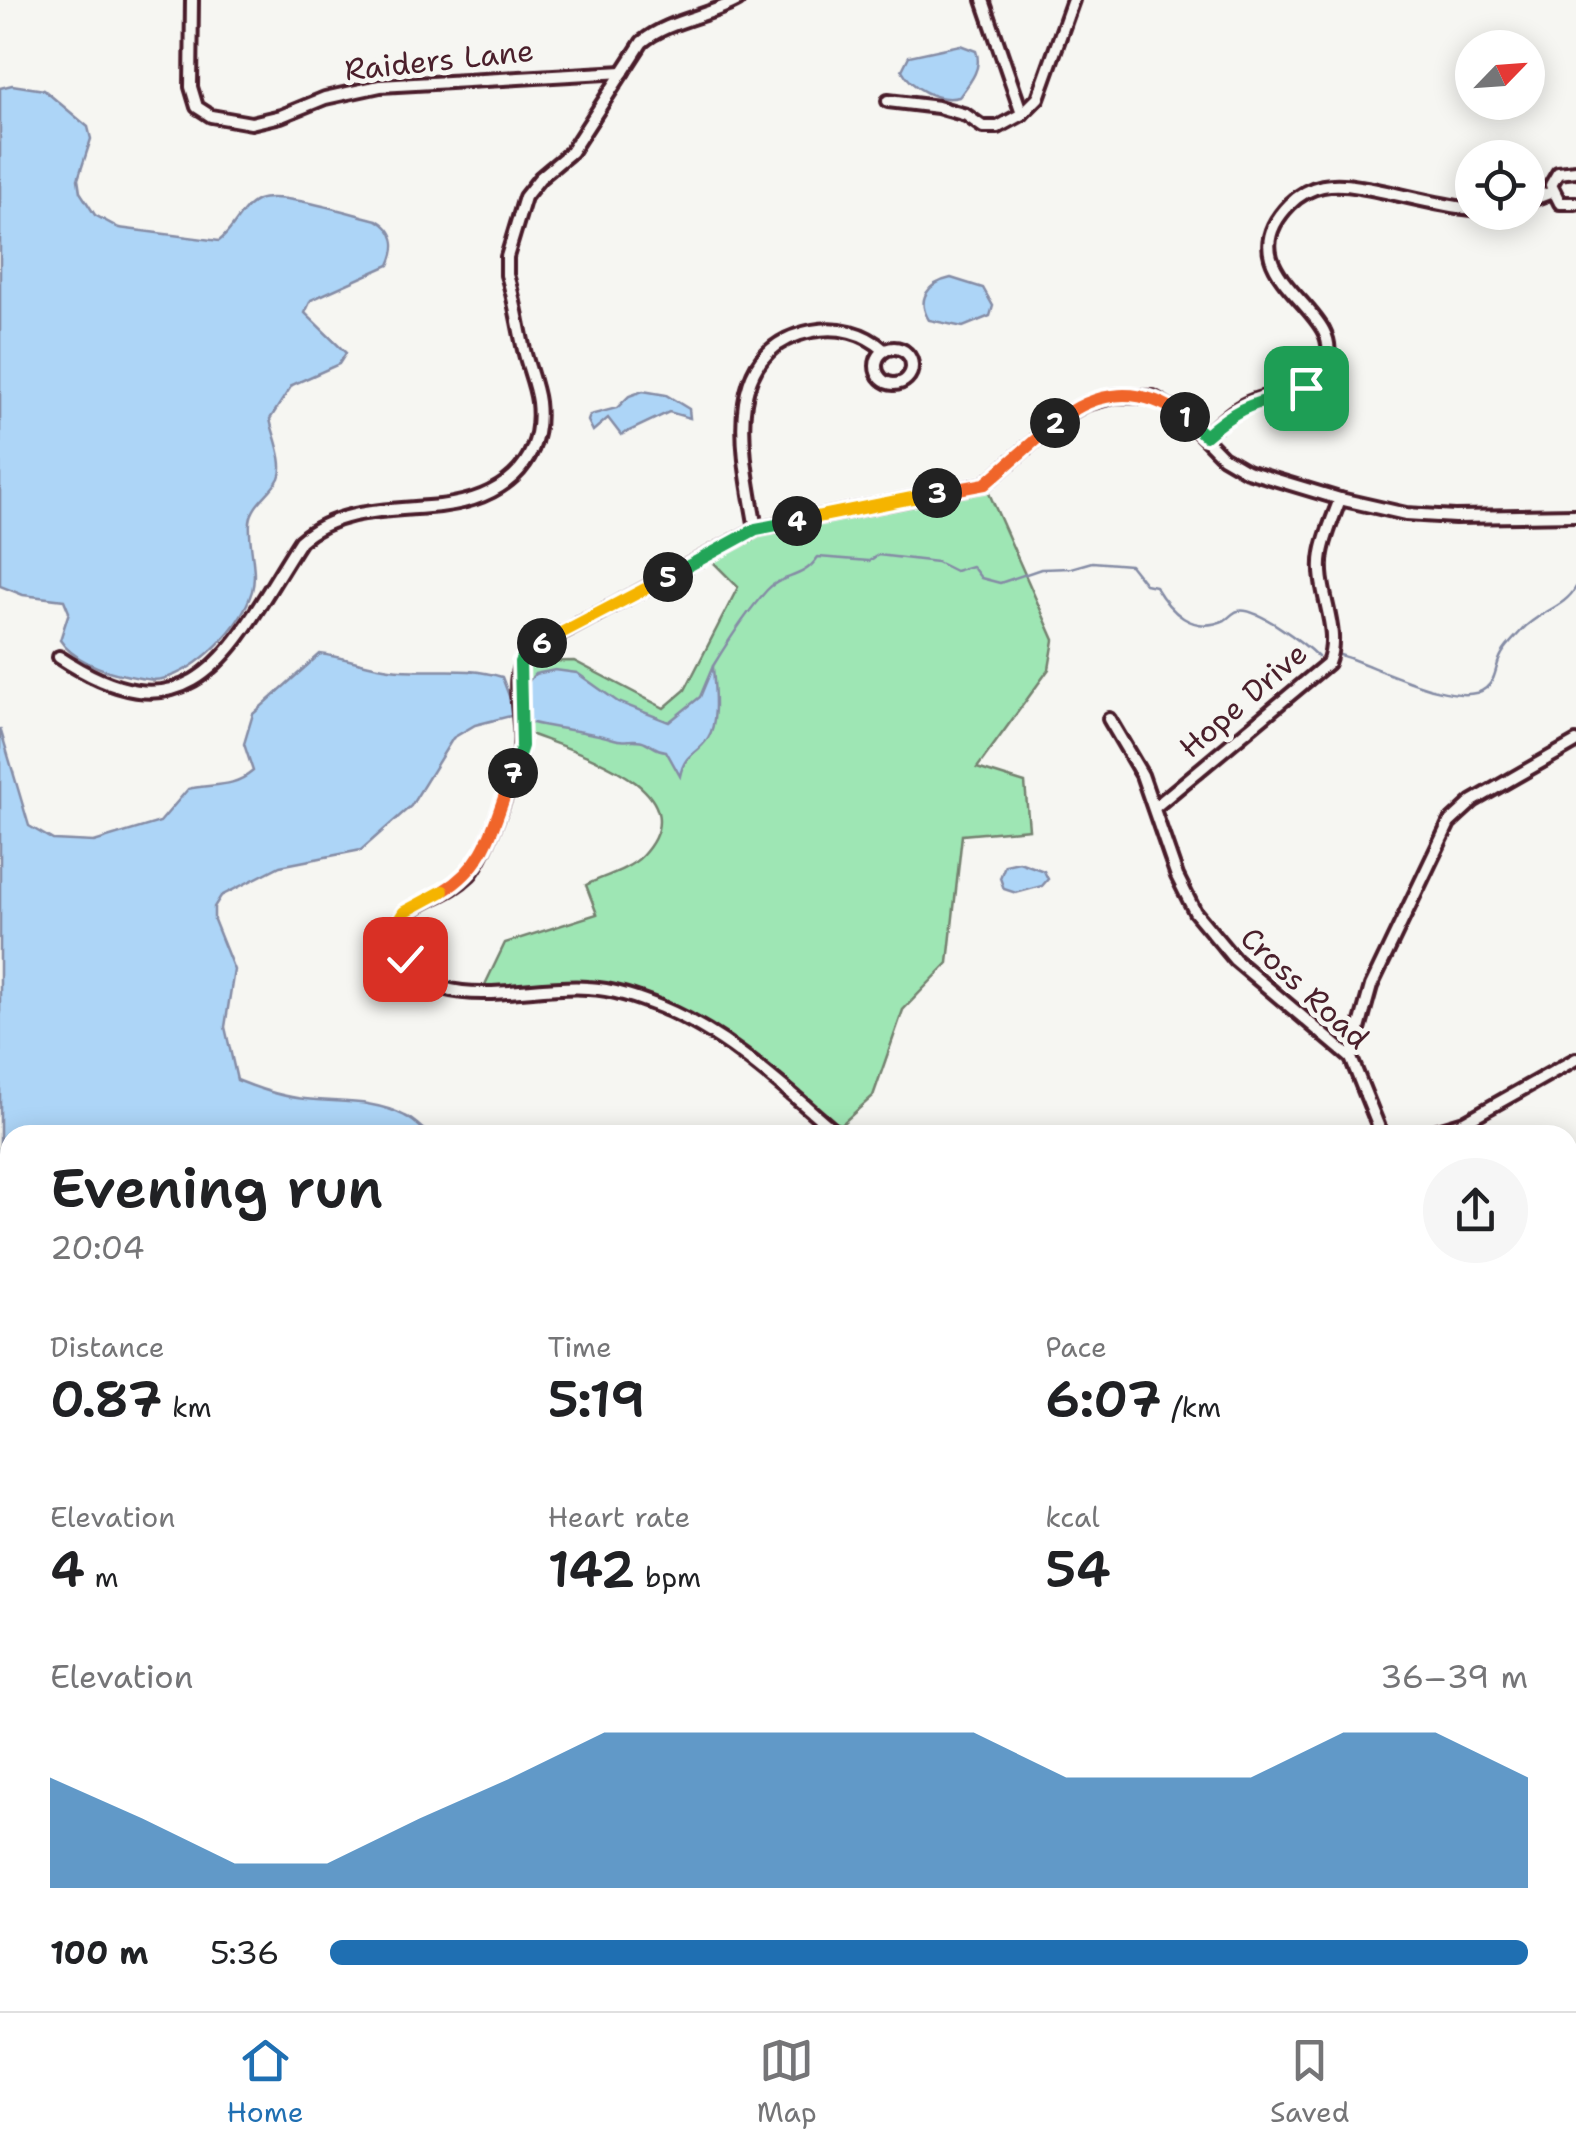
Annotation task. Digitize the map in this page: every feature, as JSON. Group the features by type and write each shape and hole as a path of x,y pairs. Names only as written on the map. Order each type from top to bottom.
{"street":[{"name":"Raiders Lane","path":"192,0 190,87 197,107 226,120 264,122 325,98 380,86 623,72"},
{"path":"58,657 78,670 135,691 176,691 228,650 309,533 368,512 442,506 475,498 502,488 517,477 534,445 539,420 538,398 506,275 511,239 524,197 571,152 642,42 658,30 697,19 738,0"},
{"path":"983,0 1022,114"},
{"path":"888,102 938,106 966,115 983,127 998,127 1022,114 1038,98 1074,0"},
{"path":"1552,192 1558,173 1576,171"},
{"path":"1205,436 1230,414 1255,400 1306,388 1328,358 1327,338 1275,272 1270,252 1272,233 1293,201 1312,188 1338,183 1455,206"},
{"path":"1545,195 1552,192"},
{"path":"1552,192 1560,203 1576,204"},
{"path":"756,529 742,442 741,407 762,358 799,333 822,329 859,333 884,350"},
{"path":"828,1125 724,1041 660,1007 590,988 529,988 480,995 457,992 424,980 405,959 394,928 404,912 468,876 482,854 518,760 522,737 520,662 532,648 592,620 756,529 985,484 1062,418 1086,404 1114,396 1153,397 1181,414 1223,457 1246,471 1340,500 1406,514 1576,515"},
{"name":"Hope Drive","path":"1154,808 1328,664 1335,646 1322,590 1322,553 1340,500"},
{"name":"Cross Road","path":"1109,719 1130,751 1194,912 1235,960 1351,1058 1378,1125"},
{"path":"1351,1058 1371,986 1449,823 1472,801 1576,742"},
{"path":"1454,1125 1576,1059"}],"green space":[{"path":"985,484 1054,640 1049,669 977,768 1025,783 1029,829 962,835 948,963 903,1010 873,1096 841,1125 826,1125 691,1020 590,988 480,995 505,943 597,914 586,885 637,861 657,831 657,810 645,791 624,774 522,731 520,662 574,661 664,708 685,690 738,587 707,556 756,529"}],"water":[{"path":"960,45 976,51 978,64 959,97 943,98 926,92 902,70 909,56"},
{"path":"12,85 44,90 88,127 91,139 78,179 80,192 95,215 119,228 219,241 252,204 282,198 377,220 393,240 389,265 311,300 305,313 346,353 339,364 292,385 270,419 281,472 251,515 254,583 246,605 204,657 162,679 116,673 80,658 60,640 69,612 64,600 23,595 0,586 0,88"},
{"path":"951,278 983,288 993,306 990,316 963,327 929,320 924,305 926,293"},
{"path":"643,391 666,395 689,409 690,418 669,412 621,435 608,418 593,431 588,421 590,415 617,408 629,396"},
{"path":"320,654 390,669 488,673 502,677 512,704 526,703 526,684 535,674 555,670 577,673 618,702 669,722 700,697 713,666 714,722 708,738 688,758 680,776 666,751 641,741 529,722 526,712 475,725 453,738 411,806 361,850 280,866 221,896 214,907 214,920 234,970 225,1027 237,1080 287,1096 381,1107 417,1125 0,1125 0,728 29,826 53,840 94,842 160,822 188,789 230,783 253,771 244,744 253,714"},
{"path":"1019,862 1044,871 1048,879 1042,886 1016,893 1004,889 1000,878 1005,865"}],"waterway":[{"path":"713,666 745,617 773,585 806,570 818,557 869,561 878,555 937,562 955,571 972,566 981,578 1000,583 1041,569 1071,568 1092,562 1130,565 1183,618 1202,625 1213,624 1246,611 1280,628 1318,657"},
{"path":"1340,655 1415,684 1473,694 1490,684 1502,654 1522,630 1565,600 1576,587"}],"route":[{"path":"405,959 396,943 394,928 404,912 468,876 482,854 522,746 520,662 532,648 579,627 756,529 985,484 1062,418 1086,404 1114,396 1153,397 1181,414 1205,436 1230,414 1255,400 1306,388"}]}
